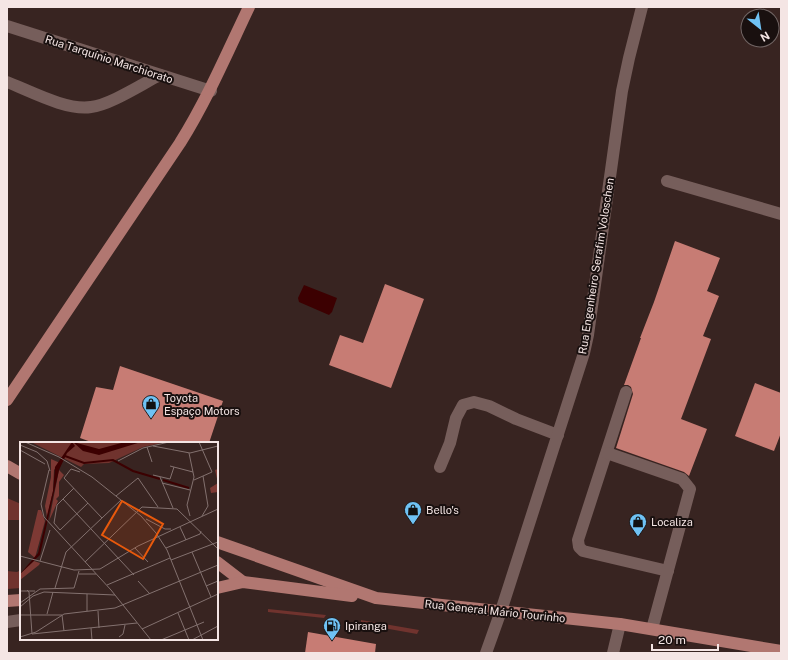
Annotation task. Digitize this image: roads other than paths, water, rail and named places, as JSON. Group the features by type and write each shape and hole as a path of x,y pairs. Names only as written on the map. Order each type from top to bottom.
{"main road":[{"path":"7,400 198,115 248,7"},
{"path":"7,466 20,473"},
{"name":"Rua General Mário Tourinho","path":"218,542 376,598 620,624 781,651"},
{"path":"218,563 242,582"},
{"path":"218,588 242,582 376,598"},
{"path":"7,601 20,600"}],"street":[{"name":"Rua Engenheiro Serafim Voloschen","path":"486,653 578,373 588,335 622,92 642,7"},
{"name":"Rua Tarquínio Marchiorato","path":"7,26 210,91"},
{"path":"7,82 68,106 91,108 112,101 160,75"},
{"path":"667,181 781,214"},
{"path":"626,392 578,540 579,547 583,551 668,571"},
{"path":"440,467 450,443 456,418 463,405 474,402 489,406 516,419 558,435"},
{"path":"607,453 682,479 690,489 652,629"},
{"path":"7,622 20,620"},
{"path":"613,653 620,624"}],"place":[{"name":"Toyota Espaço Motors","path":"151,419"},
{"name":"Bello's","path":"413,525"},
{"name":"Localiza","path":"638,537"},
{"name":"Ipiranga","path":"332,641"}]}
